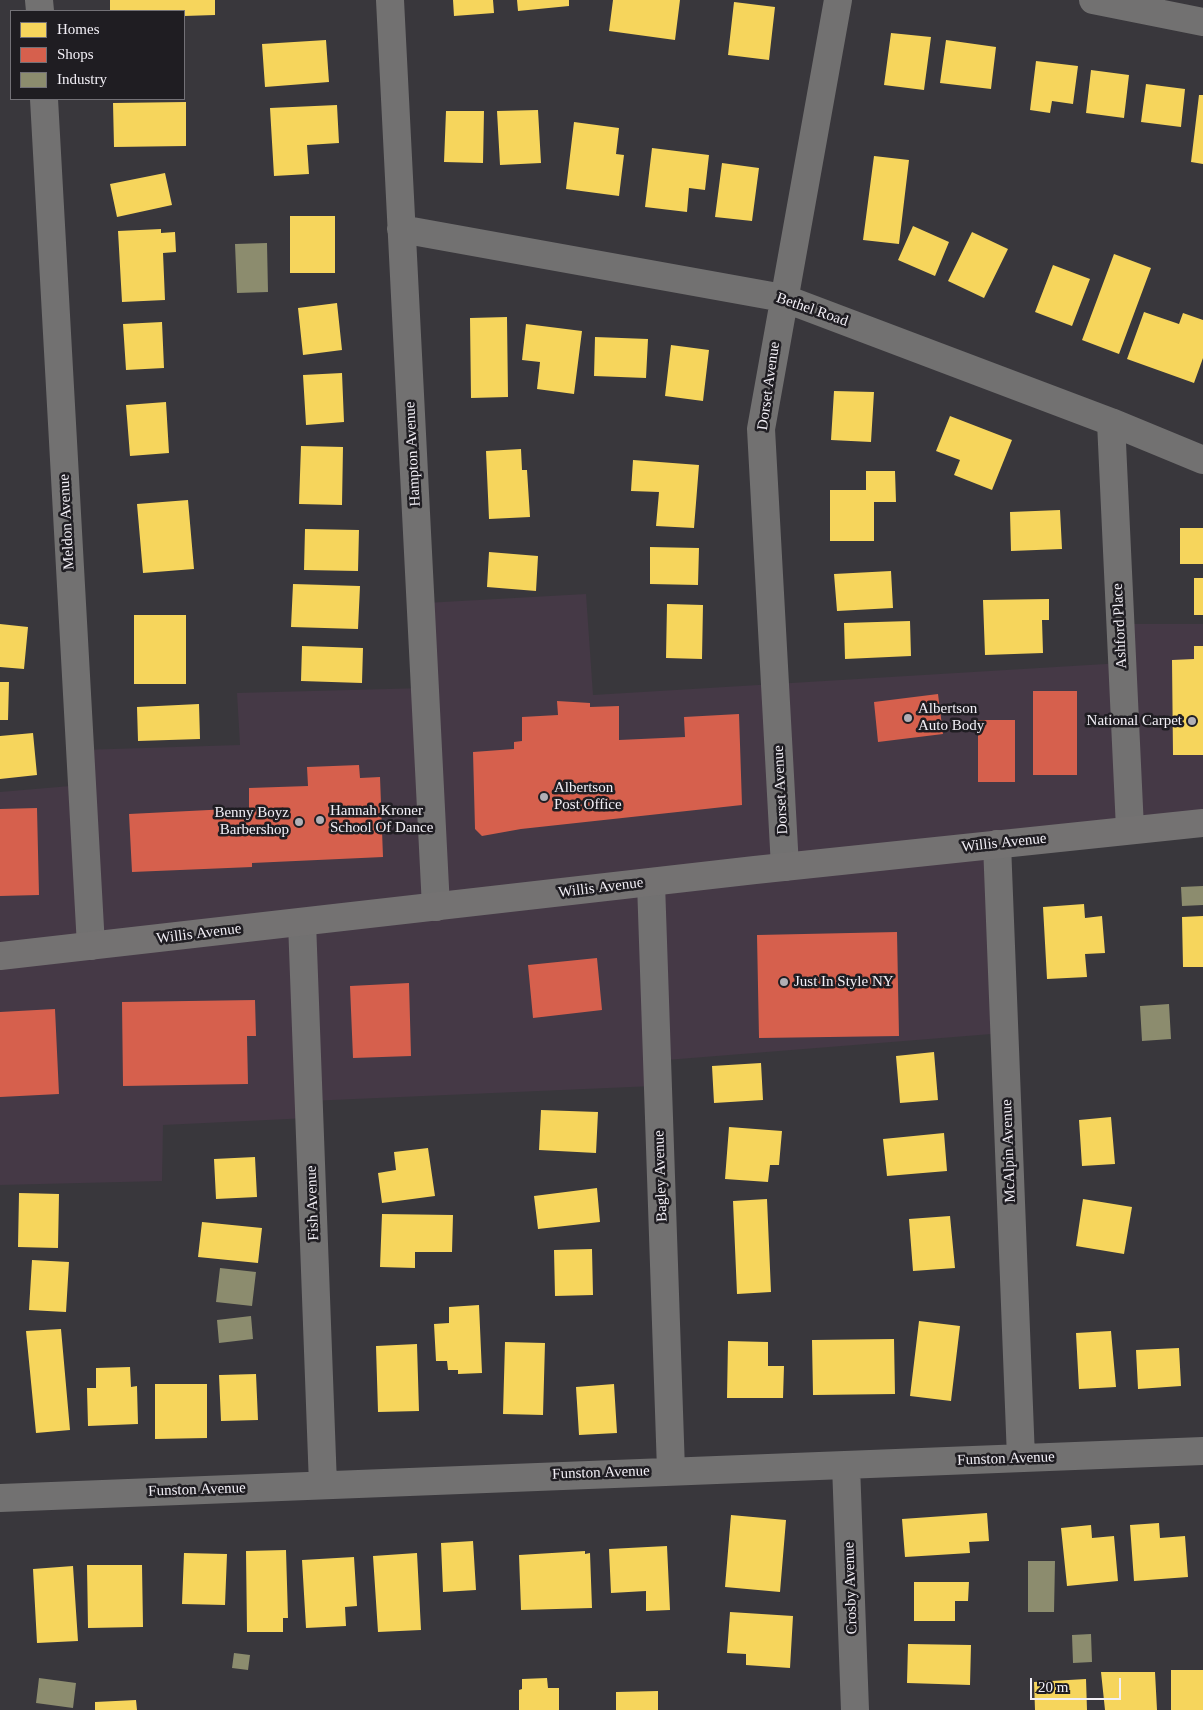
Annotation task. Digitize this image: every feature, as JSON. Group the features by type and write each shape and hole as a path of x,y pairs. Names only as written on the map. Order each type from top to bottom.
{"main road":[{"name":"Willis Avenue","path":"0,956 785,867 1130,829 1203,823"}],"street":[{"name":"Hampton Avenue","path":"390,0 436,907"},
{"name":"Dorset Avenue","path":"785,867 761,429 838,0"},
{"path":"1093,0 1203,22"},
{"name":"Meldon Avenue","path":"44,100 91,946"},
{"name":"Bethel Road","path":"401,229 783,298 1111,422 1203,460"},
{"name":"Ashford Place","path":"1111,422 1130,829"},
{"name":"McAlpin Avenue","path":"998,844 1021,1458"},
{"name":"Bagley Avenue","path":"651,883 671,1470"},
{"name":"Fish Avenue","path":"302,922 323,1485"},
{"name":"Funston Avenue","path":"0,1498 671,1470 846,1466 1203,1451"},
{"name":"Crosby Avenue","path":"846,1466 855,1710"}],"shaded area":[{"path":"586,594 593,695 1122,663 1120,624 1203,624 1203,823 998,844 1004,1033 654,1061 654,1086 309,1101 309,1118 163,1125 162,1181 0,1185 0,792 82,785 81,750 240,745 237,693 425,688 425,603"}],"building: Homes":[{"path":"110,0 215,0 215,15 185,16 185,10 110,10"},
{"path":"453,0 493,0 494,13 454,16"},
{"path":"517,0 569,0 569,6 518,11"},
{"path":"613,0 680,0 675,40 609,31"},
{"path":"734,2 775,7 769,60 728,55"},
{"path":"891,33 931,37 924,90 884,85"},
{"path":"326,40 329,82 265,87 262,44"},
{"path":"946,40 996,47 991,89 940,83"},
{"path":"1036,61 1078,66 1073,104 1052,101 1050,113 1030,110"},
{"path":"1091,70 1129,75 1124,118 1086,113"},
{"path":"1146,84 1185,89 1181,127 1141,122"},
{"path":"1199,95 1203,95 1203,164 1191,162"},
{"path":"186,102 186,146 114,147 113,103"},
{"path":"337,105 339,143 307,145 309,174 274,176 270,108"},
{"path":"538,110 541,163 500,165 497,111"},
{"path":"446,111 484,111 483,163 444,162"},
{"path":"574,122 619,128 616,154 624,155 619,196 566,189"},
{"path":"652,148 709,155 705,190 689,188 687,212 645,207"},
{"path":"874,156 909,160 899,244 863,240"},
{"path":"722,163 759,168 752,221 715,217"},
{"path":"165,173 172,205 117,217 110,184"},
{"path":"290,216 335,216 335,273 290,273"},
{"path":"913,226 949,242 935,276 898,260"},
{"path":"161,229 161,233 175,232 176,252 163,253 165,300 122,302 118,231"},
{"path":"972,232 1008,249 984,298 948,281"},
{"path":"1114,254 1151,268 1119,354 1082,340"},
{"path":"1053,265 1090,279 1072,326 1035,312"},
{"path":"337,303 342,350 303,355 298,308"},
{"path":"1144,312 1179,324 1183,313 1203,320 1203,358 1194,383 1127,359"},
{"path":"507,317 508,397 471,398 470,318"},
{"path":"162,322 164,368 126,370 123,324"},
{"path":"526,324 582,331 574,394 537,389 540,362 522,360"},
{"path":"595,337 648,339 646,378 594,376"},
{"path":"671,345 709,350 703,401 665,396"},
{"path":"342,373 344,422 306,425 303,375"},
{"path":"834,391 874,392 871,442 831,440"},
{"path":"166,402 169,453 130,456 126,405"},
{"path":"950,416 1012,440 992,490 954,475 960,460 936,451"},
{"path":"301,446 343,447 342,505 299,504"},
{"path":"521,449 522,470 527,470 530,517 489,519 486,451"},
{"path":"633,460 699,465 694,528 656,526 659,492 631,491"},
{"path":"866,471 895,471 896,502 874,502 874,541 830,541 830,490 866,490"},
{"path":"188,500 194,569 143,573 137,504"},
{"path":"1060,510 1062,549 1011,551 1010,512"},
{"path":"1180,528 1203,528 1203,564 1180,564"},
{"path":"305,529 359,530 358,571 304,570"},
{"path":"650,547 699,548 698,585 650,584"},
{"path":"489,552 538,556 536,591 487,587"},
{"path":"891,571 893,608 837,611 834,574"},
{"path":"1194,578 1203,578 1203,615 1194,615"},
{"path":"293,584 360,586 358,629 291,627"},
{"path":"1049,599 1049,620 1042,620 1043,653 985,655 983,600"},
{"path":"667,604 703,605 702,659 666,658"},
{"path":"134,615 186,615 186,684 134,684"},
{"path":"910,621 911,656 845,659 844,623"},
{"path":"0,624 28,627 24,669 0,667"},
{"path":"302,646 363,648 362,683 301,681"},
{"path":"1194,646 1203,646 1203,755 1173,755 1172,660 1194,659"},
{"path":"0,682 9,682 8,720 0,720"},
{"path":"199,704 200,739 138,741 137,707"},
{"path":"33,733 37,775 0,779 0,736"},
{"path":"1084,904 1085,918 1102,916 1105,953 1085,954 1087,977 1047,979 1043,907"},
{"path":"1203,916 1203,967 1183,967 1182,917"},
{"path":"934,1052 938,1100 900,1103 896,1056"},
{"path":"761,1063 763,1100 714,1103 712,1066"},
{"path":"541,1110 598,1112 596,1153 539,1150"},
{"path":"1111,1117 1115,1164 1082,1166 1079,1120"},
{"path":"729,1127 782,1131 779,1165 770,1165 768,1182 725,1179"},
{"path":"944,1133 947,1171 887,1176 883,1139"},
{"path":"428,1148 435,1196 382,1203 378,1173 396,1170 394,1152"},
{"path":"255,1157 257,1197 216,1199 214,1159"},
{"path":"597,1188 600,1222 538,1229 534,1196"},
{"path":"19,1193 59,1194 58,1248 18,1247"},
{"path":"767,1199 771,1292 737,1294 733,1201"},
{"path":"1083,1199 1132,1207 1124,1254 1076,1246"},
{"path":"382,1214 453,1215 452,1252 415,1252 415,1268 380,1267"},
{"path":"950,1216 955,1268 913,1271 909,1219"},
{"path":"202,1222 262,1228 258,1263 198,1257"},
{"path":"592,1249 593,1295 555,1296 554,1250"},
{"path":"32,1260 69,1262 66,1312 29,1310"},
{"path":"479,1305 482,1373 458,1374 458,1370 448,1370 447,1361 436,1361 434,1324 449,1323 449,1307"},
{"path":"919,1321 960,1326 951,1401 910,1396"},
{"path":"61,1329 70,1430 36,1433 26,1331"},
{"path":"1111,1331 1116,1387 1079,1389 1076,1333"},
{"path":"894,1339 895,1394 813,1395 812,1340"},
{"path":"728,1341 768,1342 768,1366 784,1366 783,1398 727,1398"},
{"path":"505,1342 545,1343 543,1415 503,1414"},
{"path":"417,1344 419,1411 378,1412 376,1346"},
{"path":"1179,1348 1181,1386 1138,1389 1136,1350"},
{"path":"130,1367 131,1387 137,1386 138,1424 88,1426 87,1388 96,1388 96,1368"},
{"path":"256,1374 258,1420 221,1421 219,1375"},
{"path":"155,1384 207,1384 207,1438 155,1439"},
{"path":"614,1384 617,1433 579,1435 576,1387"},
{"path":"987,1513 989,1541 969,1542 970,1553 905,1557 902,1519"},
{"path":"731,1515 786,1520 780,1592 725,1587"},
{"path":"1159,1523 1160,1538 1185,1536 1188,1577 1134,1581 1130,1525"},
{"path":"1091,1525 1092,1538 1114,1536 1118,1581 1067,1586 1061,1528"},
{"path":"473,1541 476,1590 443,1592 441,1543"},
{"path":"667,1546 670,1610 646,1611 646,1591 611,1593 609,1549"},
{"path":"286,1550 288,1618 283,1618 283,1632 247,1632 246,1551"},
{"path":"585,1551 585,1554 590,1553 592,1608 521,1610 519,1555"},
{"path":"184,1553 227,1554 225,1605 182,1604"},
{"path":"417,1553 421,1630 378,1632 373,1556"},
{"path":"354,1557 357,1606 345,1607 346,1626 306,1628 302,1560"},
{"path":"87,1565 142,1565 143,1627 88,1628"},
{"path":"73,1566 78,1641 37,1643 33,1569"},
{"path":"914,1582 969,1582 968,1601 955,1601 955,1621 914,1621"},
{"path":"730,1612 793,1616 790,1668 746,1665 746,1654 727,1653"},
{"path":"908,1644 971,1645 970,1685 907,1683"},
{"path":"1171,1670 1203,1670 1203,1710 1171,1710"},
{"path":"1101,1672 1155,1672 1157,1710 1105,1710"},
{"path":"547,1678 548,1688 559,1688 559,1710 519,1710 519,1690 522,1689 522,1679"},
{"path":"1086,1679 1087,1710 1035,1710 1034,1682"},
{"path":"658,1691 658,1710 616,1710 616,1692"},
{"path":"136,1700 137,1710 95,1710 95,1702"}],"building: Shops":[{"path":"1033,691 1077,691 1077,775 1033,775"},
{"name":"Albertson Auto Body","path":"938,694 943,734 878,742 874,702"},
{"path":"557,701 590,703 590,707 619,706 619,740 685,737 684,717 739,714 742,805 521,829 482,836 475,829 473,752 514,749 514,742 522,741 522,717 558,715"},
{"path":"978,720 1015,720 1015,782 978,782"},
{"path":"359,765 360,778 380,777 383,857 252,863 252,867 132,872 129,814 249,808 249,788 308,786 307,767"},
{"path":"37,808 39,895 0,896 0,809"},
{"path":"897,932 899,1036 759,1038 757,935"},
{"path":"597,958 602,1010 533,1018 528,965"},
{"path":"409,983 411,1056 353,1058 350,986"},
{"path":"255,1000 256,1036 247,1036 248,1084 123,1086 122,1002"},
{"path":"55,1009 59,1094 0,1097 0,1012"}],"building: Industry":[{"path":"267,243 268,292 237,293 235,244"},
{"path":"1203,886 1203,905 1182,906 1181,887"},
{"path":"1169,1004 1171,1039 1142,1041 1140,1006"},
{"path":"220,1268 256,1272 252,1306 216,1302"},
{"path":"251,1316 253,1339 219,1343 217,1320"},
{"path":"1028,1561 1055,1561 1054,1612 1028,1612"},
{"path":"1091,1634 1092,1662 1073,1663 1072,1635"},
{"path":"234,1653 250,1655 248,1670 232,1668"},
{"path":"39,1678 76,1683 73,1708 36,1703"}],"place":[{"name":"Albertson Auto Body","path":"908,718"},
{"name":"National Carpet","path":"1192,721"},
{"name":"Albertson Post Office","path":"544,797"},
{"name":"Hannah Kroner School Of Dance","path":"320,820"},
{"name":"Benny Boyz Barbershop","path":"299,822"},
{"name":"Just In Style NY","path":"784,982"}]}
